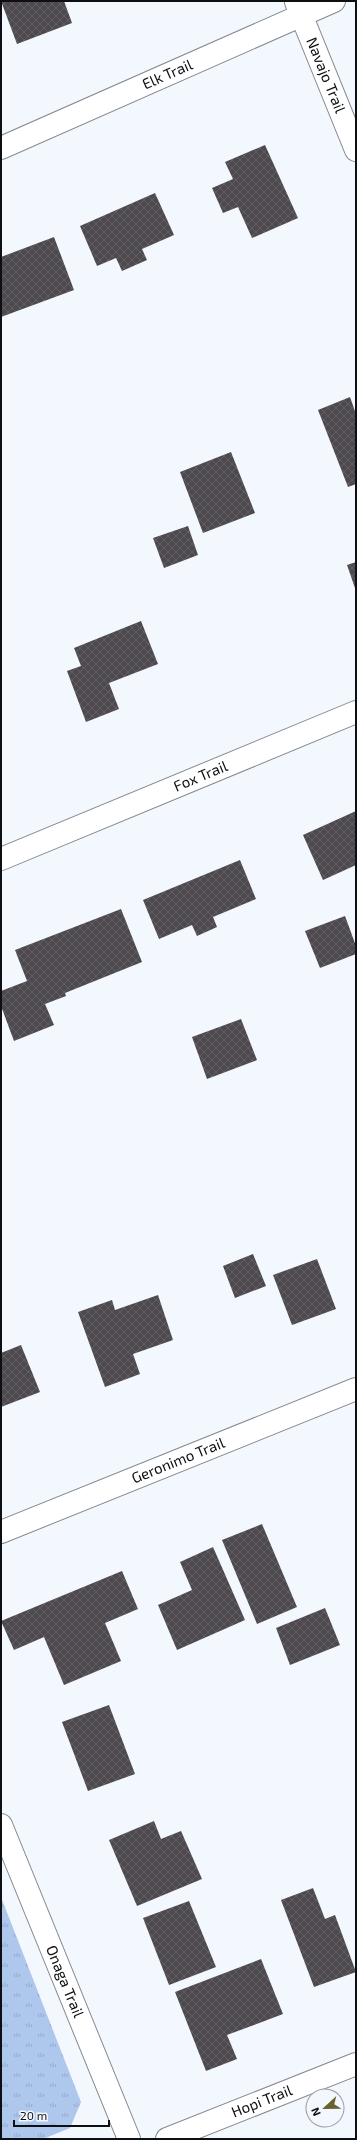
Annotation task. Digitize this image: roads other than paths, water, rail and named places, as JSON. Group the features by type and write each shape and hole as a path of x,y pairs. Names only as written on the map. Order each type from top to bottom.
{"street":[{"name":"Elk Trail","path":"1,148 298,8 334,1"},
{"name":"Navajo Trail","path":"298,8 356,150"},
{"name":"Fox Trail","path":"1,859 356,712"},
{"name":"Geronimo Trail","path":"1,1532 356,1390"},
{"name":"Onaga Trail","path":"1,1825 129,2139"},
{"name":"Hopi Trail","path":"167,2139 356,2064"}]}
